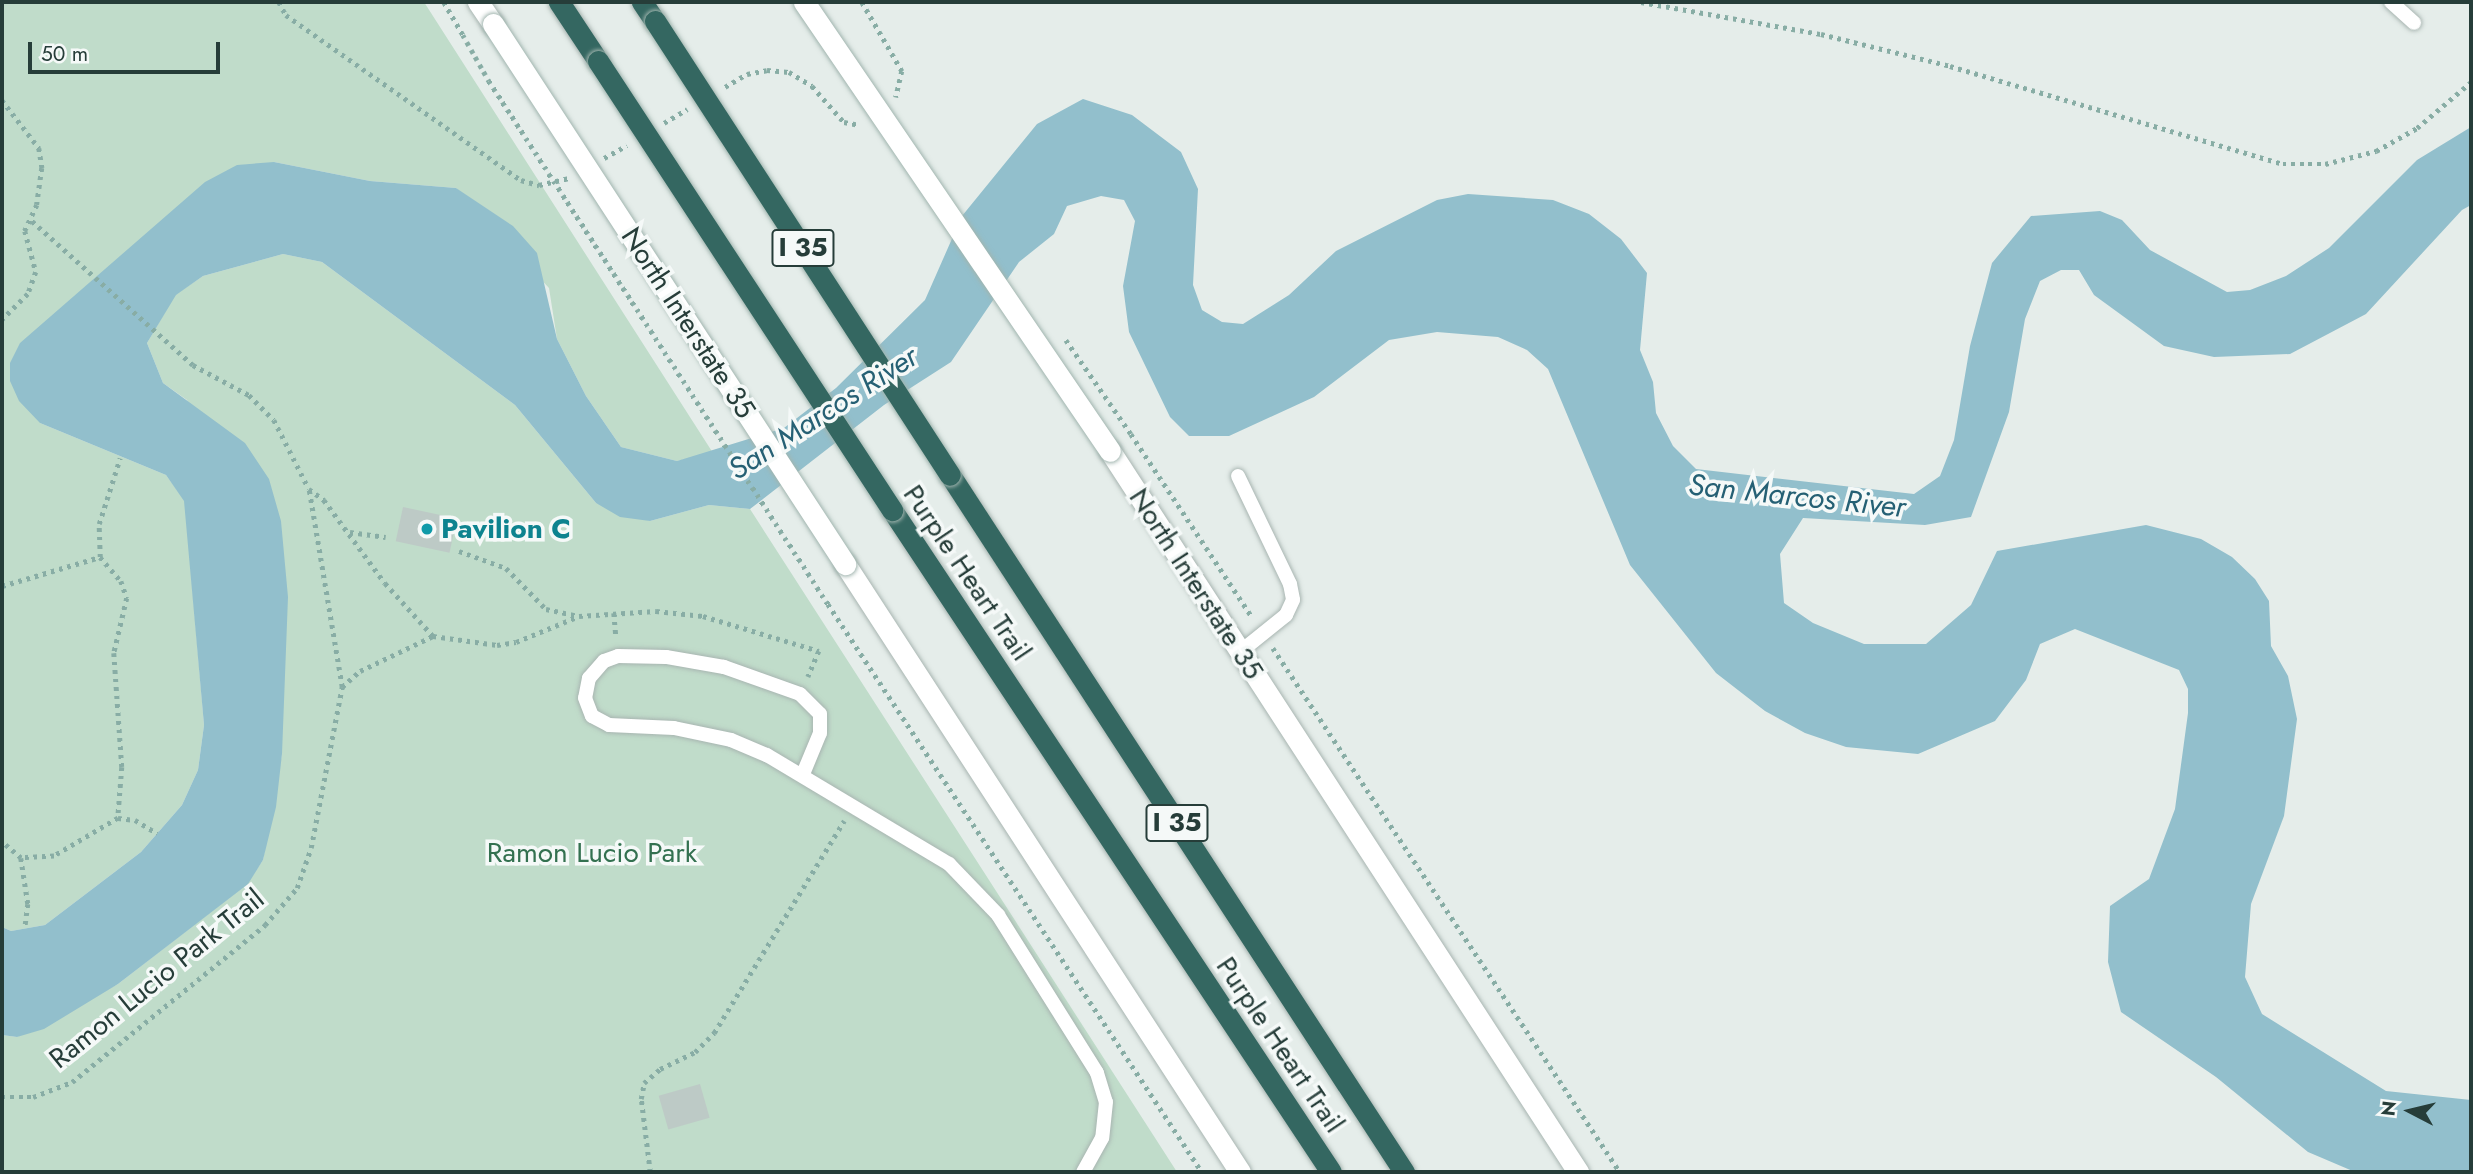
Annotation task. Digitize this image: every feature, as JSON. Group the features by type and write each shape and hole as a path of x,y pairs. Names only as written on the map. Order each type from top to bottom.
{"highway":[{"name":"Purple Heart Trail","path":"559,2 1331,1172"},
{"name":"Purple Heart Trail","path":"642,2 1404,1172"}],"main road":[{"name":"North Interstate 35","path":"478,2 1240,1172"},
{"name":"North Interstate 35","path":"804,2 1111,451 1578,1172"}],"lane":[{"path":"2391,2 2414,23"},
{"path":"1238,476 1290,584 1293,600 1286,615 1240,652"},
{"path":"803,774 820,733 820,714 800,694 724,667 666,657 618,656 604,661 589,678 585,698 592,716 609,725 674,728 731,740 803,774 949,864 998,915 1097,1073 1106,1102 1103,1126 1083,1172"}],"path":[{"path":"444,2 828,604 1202,1172"},
{"path":"1641,2 1821,34 1950,66 2283,164 2325,164 2376,151 2417,128 2471,82"},
{"path":"2,100 38,148 42,168 32,221 25,240 36,272 28,294 2,320"},
{"name":"Ramon Lucio Park Trail","path":"32,221 193,365 236,385 274,420 309,489 349,532 385,583 433,636"},
{"path":"1131,434 1620,1172"},
{"path":"118,818 122,766 114,653 127,598 121,581 100,557 99,524 120,458"},
{"name":"Ramon Lucio Park Trail","path":"2,1097 33,1097 72,1082 265,925 297,888 311,848 342,687 309,489"},
{"path":"349,532 386,537"},
{"path":"459,551 506,568 546,609 579,616 614,613 703,616 819,651 800,694"},
{"path":"2,586 100,557"},
{"path":"342,687 360,671 433,636 497,645 516,642 579,616"},
{"path":"650,1172 640,1099 644,1083 660,1069 695,1052 714,1033 853,806"},
{"path":"21,858 54,856 118,818 135,820 158,833"},
{"path":"2,842 21,858 27,904 25,928"}],"green space":[{"path":"2,2 424,2 713,453 677,461 621,447 586,396 557,339 549,288 456,188 370,181 274,162 40,423 166,475 185,501 204,725 198,770 182,805 141,852 45,925 11,931 2,927"},
{"name":"Ramon Lucio Park","path":"283,254 322,262 515,405 596,503 650,521 709,505 750,509 1177,1172 2,1172 2,1035 17,1037 118,984 247,884 263,860 282,754 282,676 187,400 163,383 147,343 175,295 203,276"}],"water":[{"name":"San Marcos River","path":"1083,99 1132,115 1181,152 1198,189 1193,285 1202,310 1222,322 1243,324 1289,295 1336,251 1437,200 1468,194 1553,200 1589,214 1621,239 1647,273 1640,350 1653,382 1656,413 1673,446 1696,469 1914,494 1940,476 1954,440 1970,346 1992,263 2031,216 2100,211 2122,220 2150,250 2227,292 2250,290 2286,276 2329,248 2417,160 2471,127 2471,205 2462,210 2366,314 2290,354 2214,357 2164,346 2094,295 2079,270 2061,270 2040,281 2025,319 2009,412 1971,517 1925,525 1803,518 1780,554 1784,603 1813,623 1864,644 1926,644 1971,605 1997,551 2146,525 2201,539 2232,557 2255,579 2269,601 2271,646 2288,676 2297,719 2284,816 2251,904 2245,977 2262,1014 2386,1091 2471,1100 2471,1172 2355,1172 2308,1152 2216,1077 2121,1012 2108,962 2110,906 2149,879 2175,809 2188,713 2188,689 2179,670 2075,629 2040,644 2026,680 1995,721 1918,754 1846,747 1805,733 1765,711 1716,673 1630,565 1548,369 1527,350 1498,337 1437,332 1389,340 1314,397 1229,436 1189,436 1170,417 1129,332 1123,286 1135,221 1124,200 1101,196 1067,206 1054,234 1019,262 951,362 884,405 750,509 709,505 650,521 620,517 596,503 515,405 322,262 283,254 203,276 176,295 147,343 163,383 245,443 269,479 281,521 288,597 282,754 276,807 263,860 248,884 118,984 44,1029 17,1037 2,1035 2,927 11,931 45,925 141,852 182,805 198,770 204,725 184,501 166,475 40,423 19,401 10,381 10,363 20,343 205,182 237,165 274,162 370,181 456,188 513,226 537,253 557,339 586,396 621,447 677,461 784,428 836,388 925,300 962,216 1037,124"}],"building":[{"name":"Pavilion C","path":"403,507 457,518 450,553 396,541"},
{"path":"700,1084 710,1118 668,1129 659,1096"}],"place":[{"name":"Pavilion C","path":"427,529"}]}
